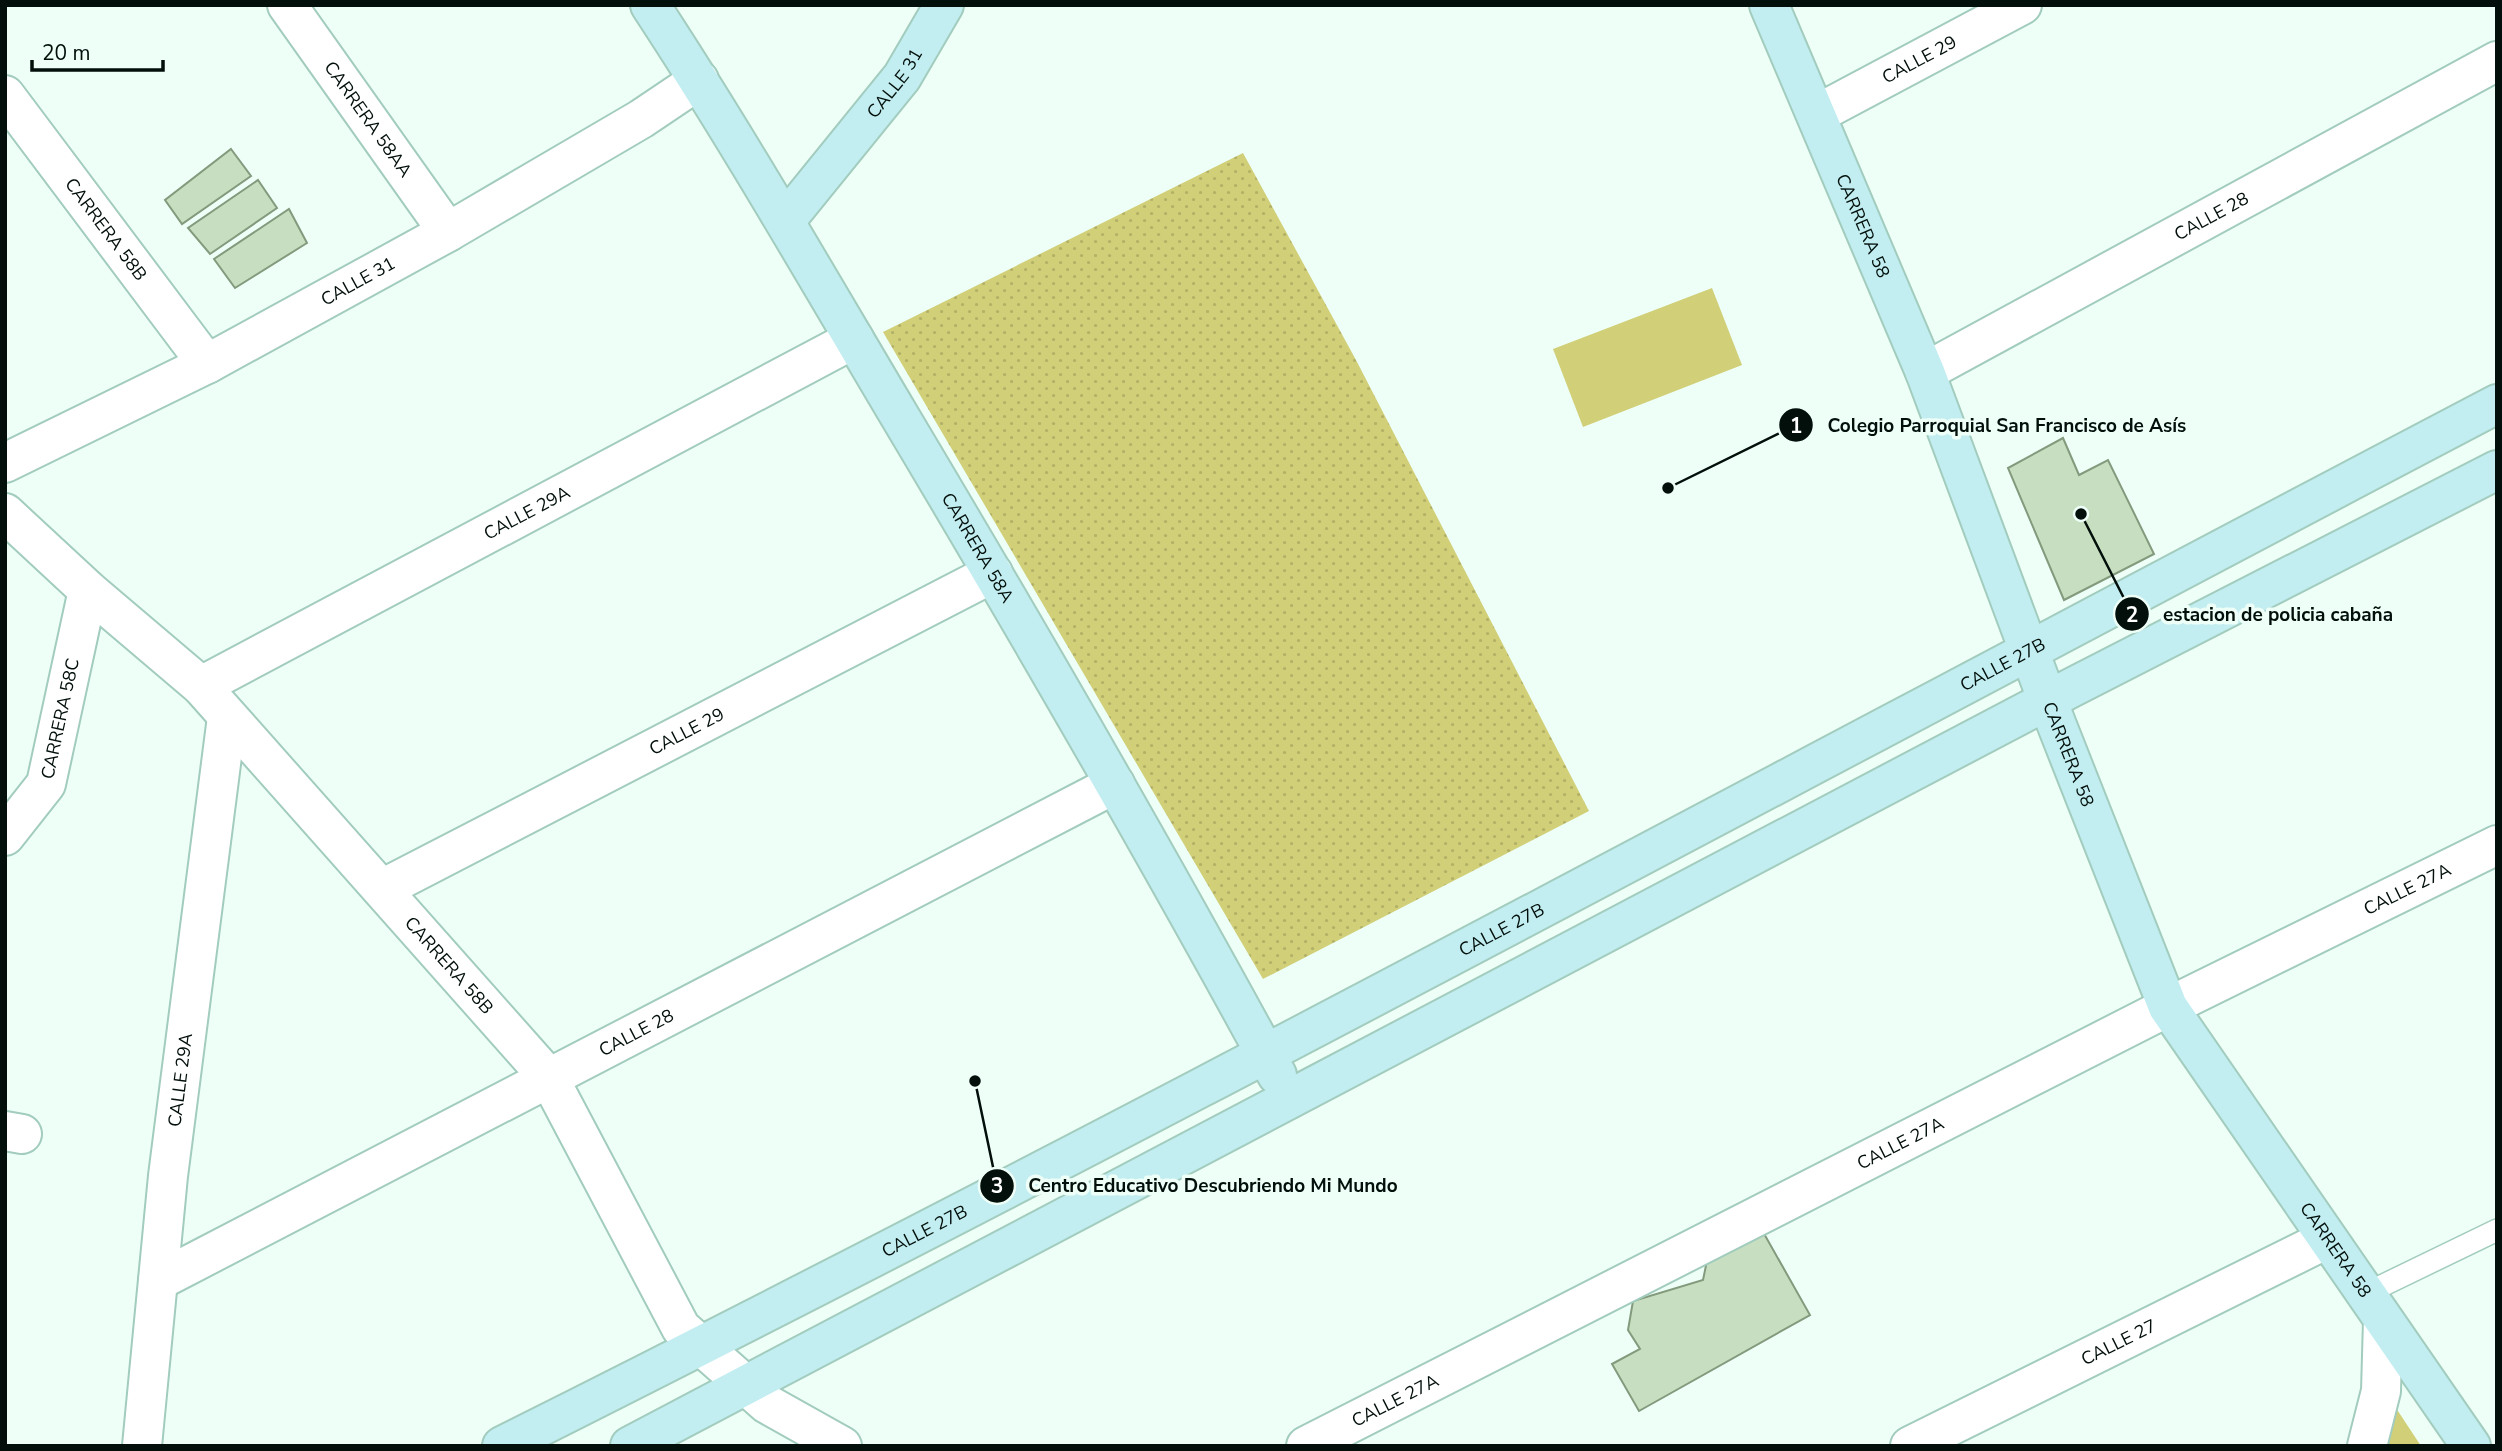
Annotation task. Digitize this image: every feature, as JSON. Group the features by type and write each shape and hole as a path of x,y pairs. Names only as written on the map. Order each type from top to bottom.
{"main road":[{"name":"CARRERA 58A","path":"650,5 786,220 993,573 1115,784 1289,1098"},
{"name":"CALLE 31","path":"786,220 902,77 944,5"},
{"name":"CARRERA 58","path":"1769,5 1925,372 2048,701 2168,1007 2471,1446"},
{"name":"CALLE 27B","path":"502,1446 702,1346 1265,1053 2497,404"},
{"path":"630,1446 2048,701 2497,470"}],"street":[{"name":"CARRERA 58AA","path":"287,5 448,232"},
{"name":"CALLE 29","path":"1816,114 2022,5"},
{"name":"CALLE 28","path":"1925,372 2497,61"},
{"name":"CALLE 31","path":"5,463 207,364 448,232 640,119 699,80"},
{"name":"CARRERA 58B","path":"5,94 207,364"},
{"name":"CALLE 29A","path":"201,687 854,339"},
{"name":"CARRERA 58B","path":"5,513 88,590 201,687 549,1078 681,1328 767,1404 842,1446"},
{"name":"CALLE 29","path":"382,889 993,573"},
{"name":"CARRERA 58C","path":"5,836 46,783 88,590"},
{"name":"CALLE 29A","path":"142,1446 168,1176 227,717"},
{"name":"CALLE 28","path":"158,1281 1115,784"},
{"name":"CALLE 27A","path":"1306,1446 2168,1007 2497,845"},
{"name":"CALLE 27","path":"1910,1446 2327,1239"},
{"path":"2367,1446 2381,1391 2374,1307"}],"lane":[{"path":"2374,1307 2497,1230"}],"shaded area":[{"path":"1243,153 1356,360 1589,811 1263,979 883,332"},
{"path":"1712,288 1742,365 1583,427 1553,349"},
{"path":"2392,1402 2421,1446 2382,1446"}],"building":[{"path":"231,149 251,176 182,224 165,200"},
{"path":"258,180 277,208 210,254 188,228"},
{"path":"289,209 307,243 235,288 214,259"},
{"path":"2063,438 2079,475 2108,460 2154,554 2064,600 2008,468"},
{"path":"1758,1223 1810,1315 1639,1411 1612,1364 1640,1349 1628,1330 1633,1301 1703,1280 1709,1251"}],"place":[{"name":"Colegio Parroquial San Francisco de Asís","path":"1668,488"},
{"name":"estacion de policia cabaña","path":"2081,514"},
{"name":"Centro Educativo Descubriendo Mi Mundo","path":"975,1081"}]}
